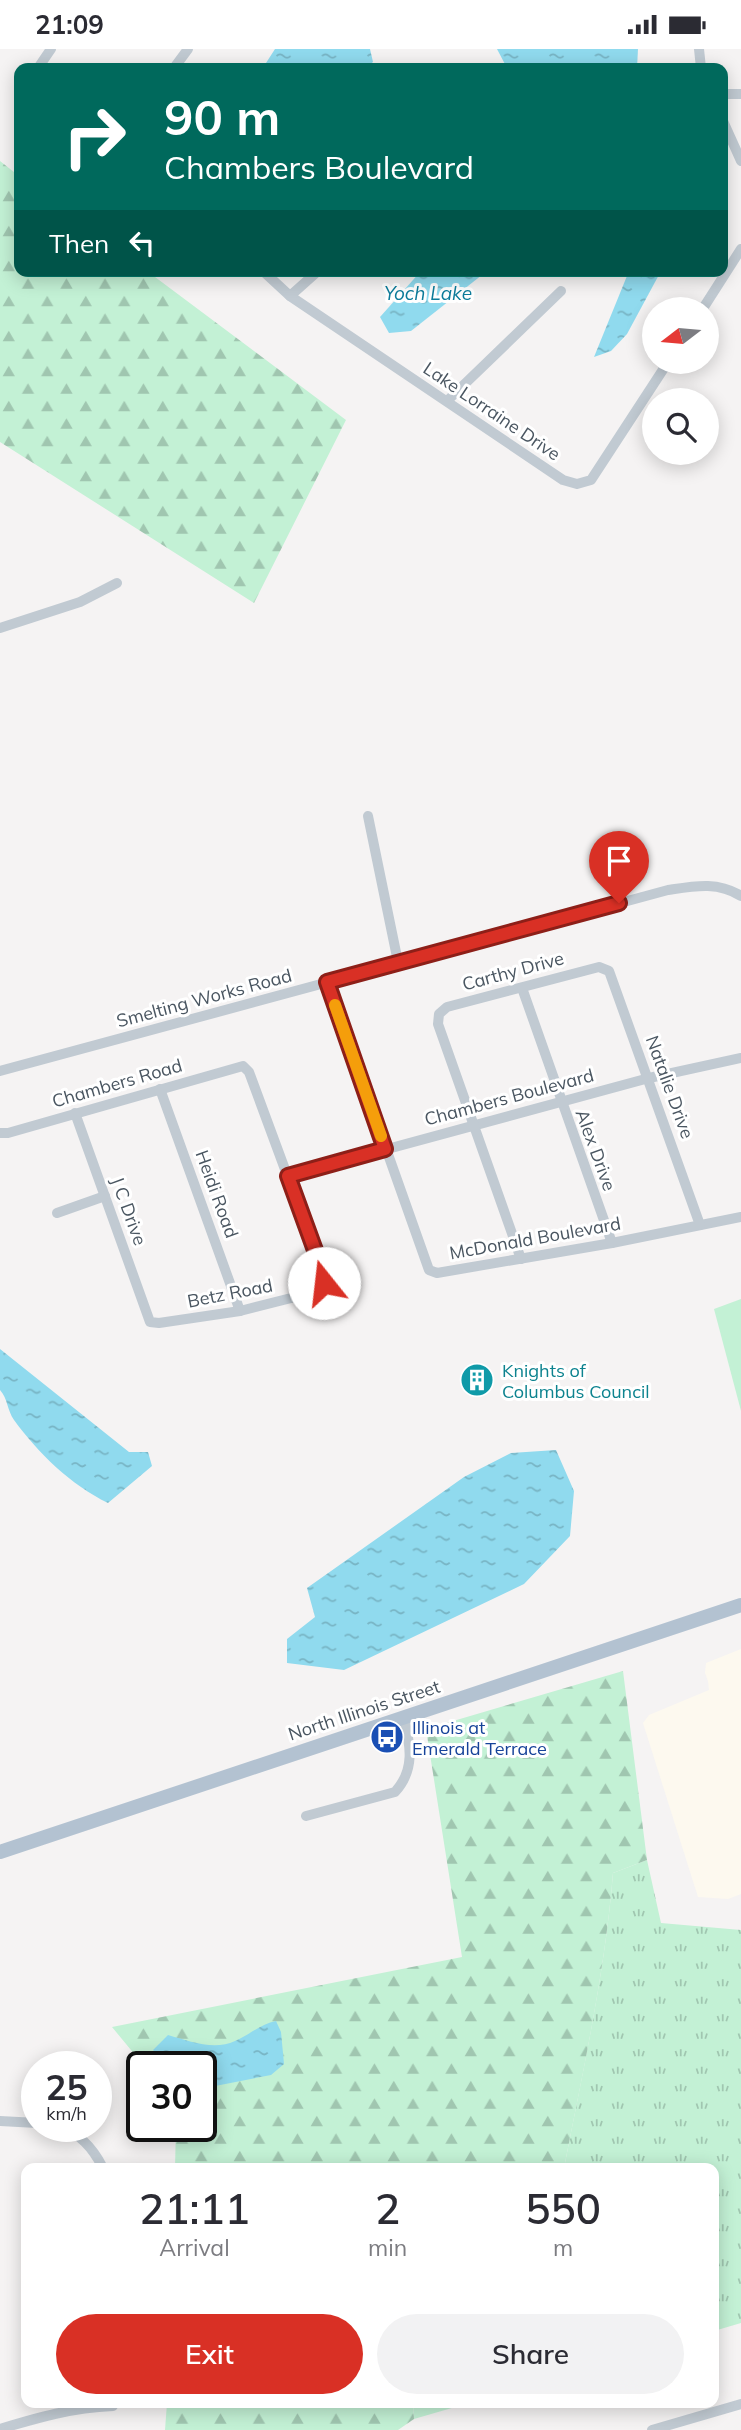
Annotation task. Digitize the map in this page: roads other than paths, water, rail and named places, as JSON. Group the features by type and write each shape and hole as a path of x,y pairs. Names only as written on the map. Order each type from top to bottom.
{"main road":[{"name":"North Illinois Street","path":"0,1852 741,1605"}],"street":[{"path":"728,132 741,161"},
{"path":"728,269 741,249"},
{"name":"Lake Lorraine Drive","path":"269,277 290,296 563,479 577,485 591,480 660,375"},
{"path":"290,296 311,277"},
{"path":"710,297 723,277"},
{"path":"447,401 561,291"},
{"path":"0,628 80,602 117,583"},
{"path":"368,816 398,962"},
{"name":"Smelting Works Road","path":"0,1071 668,890 714,885 733,891 741,897"},
{"name":"Carthy Drive","path":"474,1124 438,1024 439,1014 447,1007 599,967"},
{"name":"Natalie Drive","path":"599,967 610,971 700,1225"},
{"name":"McDonald Boulevard","path":"327,982 429,1270 437,1273 612,1243 741,1217"},
{"name":"Alex Drive","path":"522,988 612,1243"},
{"name":"Chambers Boulevard","path":"288,1176 649,1078 741,1058"},
{"name":"Chambers Road","path":"0,1133 8,1133 243,1066 249,1072 288,1176"},
{"name":"Heidi Road","path":"160,1089 240,1311"},
{"name":"J C Drive","path":"75,1113 150,1322"},
{"path":"474,1124 522,1258"},
{"name":"Betz Road","path":"150,1322 159,1324 240,1311 315,1292 324,1283 324,1275 288,1176"},
{"path":"57,1213 105,1196"},
{"path":"306,1816 395,1792 404,1783 411,1749 404,1717"},
{"path":"0,2121 21,2122"},
{"path":"85,2142 100,2163"},
{"path":"652,2430 741,2404"},
{"path":"0,2429 77,2408"}],"water":[{"path":"275,49 370,49 373,62 372,63 266,63"},
{"path":"497,49 638,49 637,63 504,63"},
{"name":"Yoch Lake","path":"416,277 479,277 411,331 389,333 380,317"},
{"path":"627,277 658,277 647,297 642,297 642,306 627,334 611,351 594,357"},
{"path":"0,1349 129,1452 148,1452 152,1466 108,1503 68,1478 23,1432 12,1416 0,1390"},
{"path":"556,1450 574,1491 570,1536 524,1584 344,1670 287,1663 287,1639 315,1617 307,1588 464,1477 511,1453"},
{"path":"276,2021 281,2032 284,2064 271,2075 217,2086 217,2051 153,2050 168,2035 202,2044 219,2045 235,2041"}],"place":[{"name":"Knights of Columbus Council","path":"477,1380"},
{"name":"Illinois at Emerald Terrace","path":"387,1737"}]}
